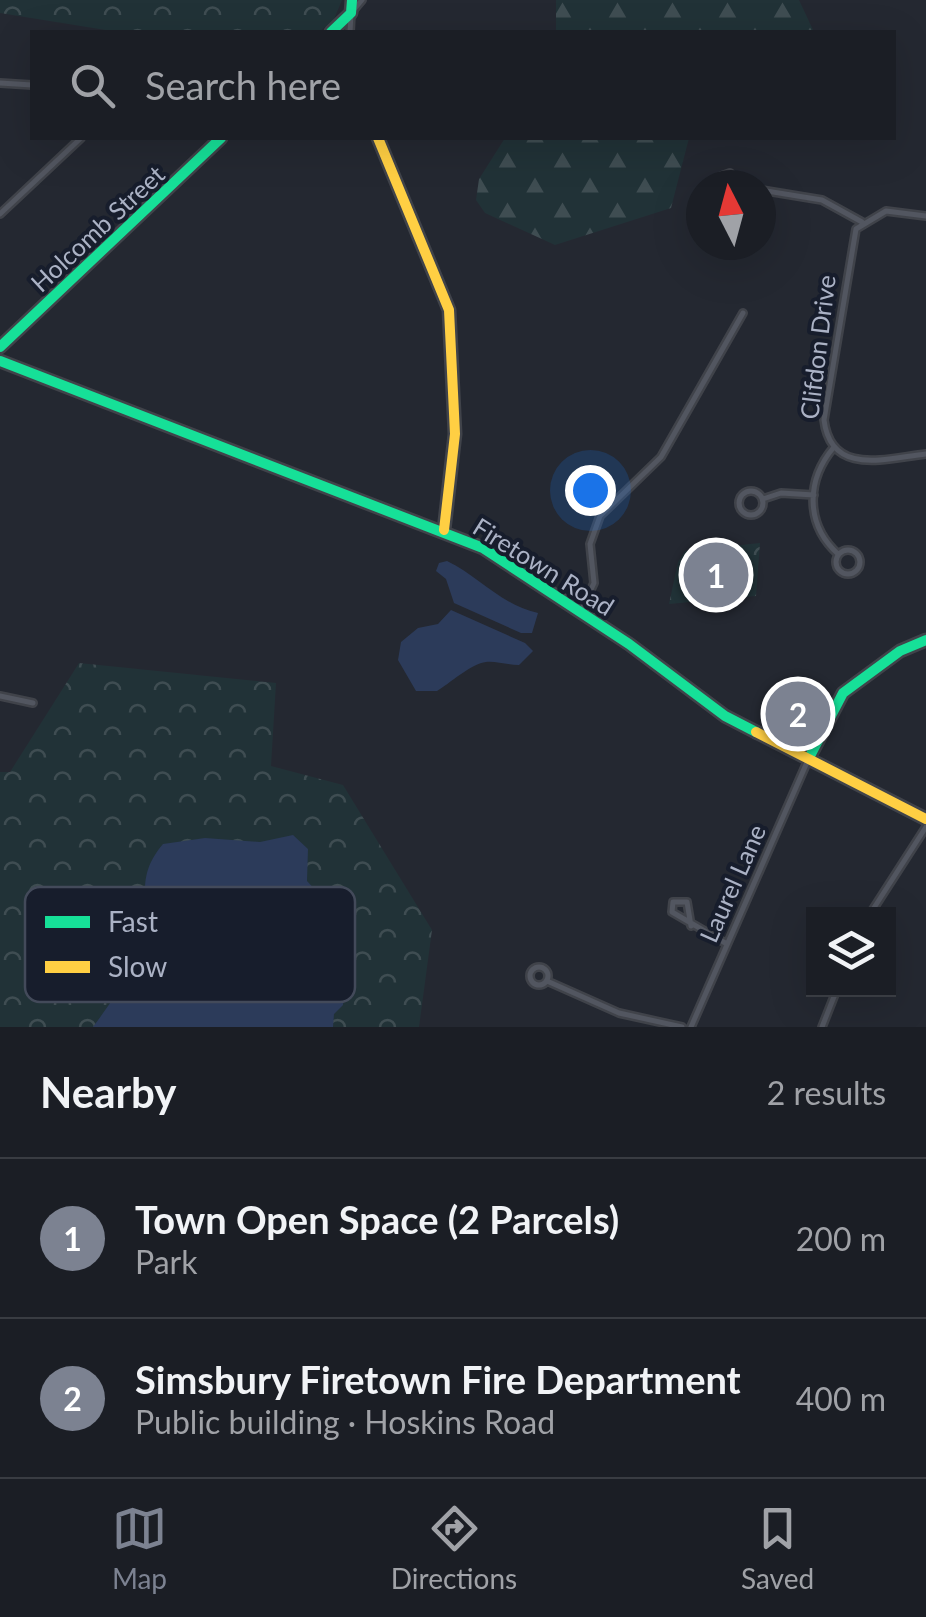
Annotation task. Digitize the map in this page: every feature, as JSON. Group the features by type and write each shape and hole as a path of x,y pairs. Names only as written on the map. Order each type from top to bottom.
{"street":[{"path":"350,30 352,0"},
{"path":"333,30 362,0"},
{"path":"0,84 30,85"},
{"path":"0,214 79,140"},
{"name":"Holcomb Street","path":"0,347 218,140"},
{"path":"379,140 450,310 456,434 444,530"},
{"path":"776,192 822,200 862,222 886,211 926,216"},
{"name":"Clifdon Drive","path":"862,222 850,249 824,420 834,447 848,458 865,462 926,454"},
{"path":"582,611 594,583 590,544 600,516 662,457 743,313"},
{"name":"Firetown Road","path":"0,361 444,530 501,558 582,611 726,716 926,818"},
{"path":"834,447 818,470 814,495 820,534 838,554"},
{"path":"746,492 758,493 762,499 757,514 749,515 739,508 738,500 746,492"},
{"path":"762,499 781,493 814,495"},
{"path":"854,552 860,562 857,570 851,574 840,572 836,565 838,554 854,552"},
{"path":"810,756 843,694 900,650 926,640"},
{"path":"0,696 33,703"},
{"name":"Laurel Lane","path":"691,1027 810,756"},
{"path":"875,907 926,827"},
{"path":"691,926 686,902 673,902 674,915 691,926 726,944"},
{"path":"547,981 618,1013 682,1027"},
{"path":"822,1027 834,997"},
{"path":"656,1021 662,1027"}],"green space":[{"path":"0,0 342,0 334,19 321,30 106,30 0,13"},
{"path":"556,0 799,0 813,30 556,30"},
{"path":"504,140 688,140 671,208 555,245 485,213 476,200 479,179"},
{"path":"760,543 756,596 669,604 678,562 685,551"},
{"path":"79,663 276,683 271,766 343,785 432,930 419,1027 0,1027 0,772 10,772"}],"water":[{"path":"447,561 513,604 538,613 532,633 521,633 454,603 446,579 436,571 439,563"},
{"path":"451,610 525,643 533,651 519,665 480,663 437,691 416,691 398,660 401,642 418,628 438,624"},
{"path":"293,835 308,849 307,881 313,887 146,887 149,867 163,844 205,838 260,842"},
{"path":"110,1002 343,1002 334,1014 333,1027 93,1027"}],"traffic: fast":[{"path":"333,30 351,13 352,0"},
{"path":"0,347 219,140"},
{"path":"0,361 483,548 629,644 725,716 756,732"},
{"path":"810,756 843,693 900,651 926,640"}],"traffic: slow":[{"path":"379,140 449,310 455,434 444,530"},
{"path":"756,732 926,819"}],"place":[{"name":"Town Open Space (2 Parcels)","path":"716,575"},
{"name":"Simsbury Firetown Fire Department","path":"798,714"}]}
